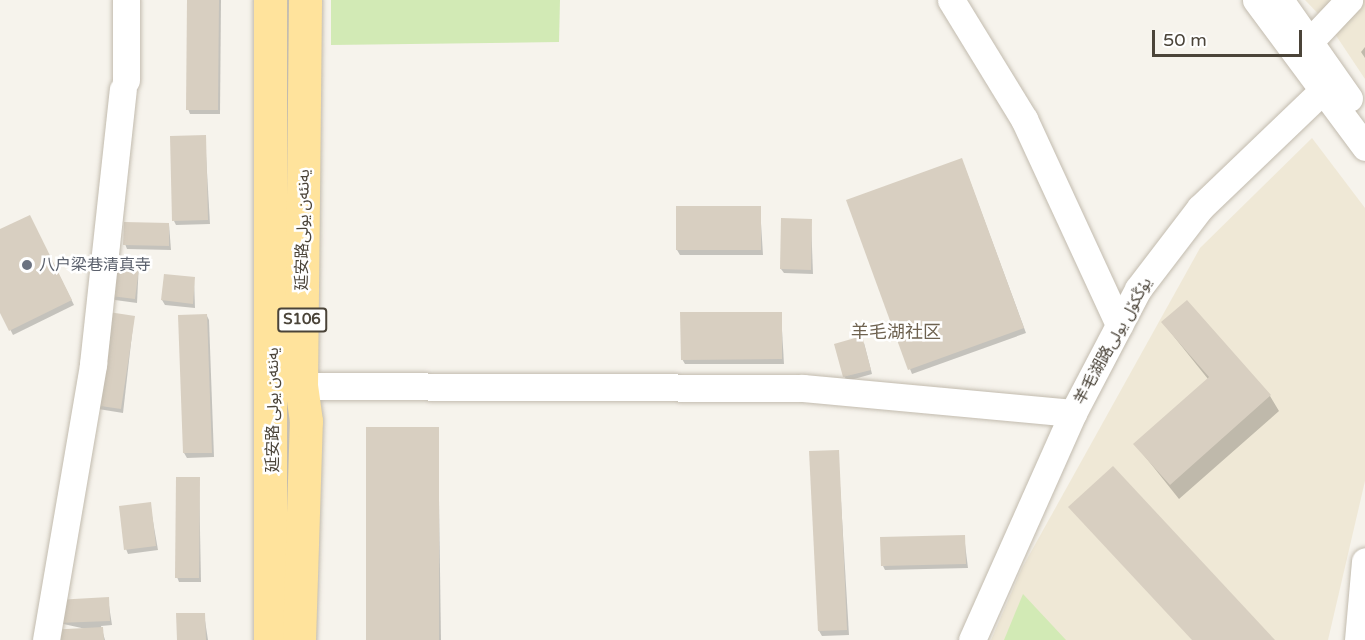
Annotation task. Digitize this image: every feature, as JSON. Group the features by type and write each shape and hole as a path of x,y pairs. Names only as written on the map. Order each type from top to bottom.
{"main road":[{"name":"延安路 يەنئەن يولى","path":"270,0 270,640"},
{"name":"延安路يەنئەن يولى","path":"299,640 306,421 301,386 305,0"}],"street":[{"path":"46,640 94,353 125,85 126,0"},
{"path":"951,0 1024,119 1119,325"},
{"path":"1256,0 1365,147"},
{"path":"1280,0 1312,39 1365,122"},
{"path":"1312,39 1349,0"},
{"name":"羊毛湖路يۇڭكۆل يولى","path":"972,640 1073,412 1138,289 1200,208 1323,90"},
{"path":"301,386 803,388 1073,412"},
{"path":"1360,638 1365,561"}],"shaded area":[{"path":"1305,0 1365,0 1365,79 1329,25"},
{"path":"1312,138 1365,208 1365,481 1328,640 991,640 1022,568 1200,248"}],"green space":[{"path":"331,0 560,0 559,42 331,45"},
{"path":"1023,594 1066,640 1004,640"}],"building":[{"path":"187,0 219,0 218,110 186,110"},
{"path":"206,135 208,220 172,221 170,136"},
{"path":"962,158 1024,328 908,370 846,200"},
{"path":"676,206 761,206 761,250 676,250"},
{"name":"八户梁巷清真寺","path":"30,215 72,300 9,331 0,313 0,229"},
{"path":"781,218 812,219 811,270 780,269"},
{"path":"124,222 169,223 169,246 123,245"},
{"path":"116,257 140,260 135,299 111,296"},
{"path":"164,274 195,277 193,304 161,300"},
{"path":"1187,300 1271,395 1170,485 1133,444 1209,377 1161,322"},
{"path":"102,311 135,316 121,409 87,404"},
{"path":"680,312 782,312 782,359 681,360"},
{"path":"207,314 212,453 183,453 178,315"},
{"path":"862,336 871,370 843,377 834,344"},
{"path":"366,427 439,427 439,640 366,640"},
{"path":"839,450 847,630 818,631 809,451"},
{"path":"1113,466 1275,640 1192,640 1068,507"},
{"path":"176,477 200,477 199,578 175,578"},
{"path":"151,502 156,546 124,550 119,506"},
{"path":"965,535 966,564 881,566 880,537"},
{"path":"109,597 110,621 57,623 56,600"},
{"path":"176,613 205,613 206,640 177,640"},
{"path":"103,627 104,640 49,640 48,630"}],"place":[{"name":"八户梁巷清真寺","path":"27,265"}],"district":[{"name":"羊毛湖社区","path":"896,332"}]}
